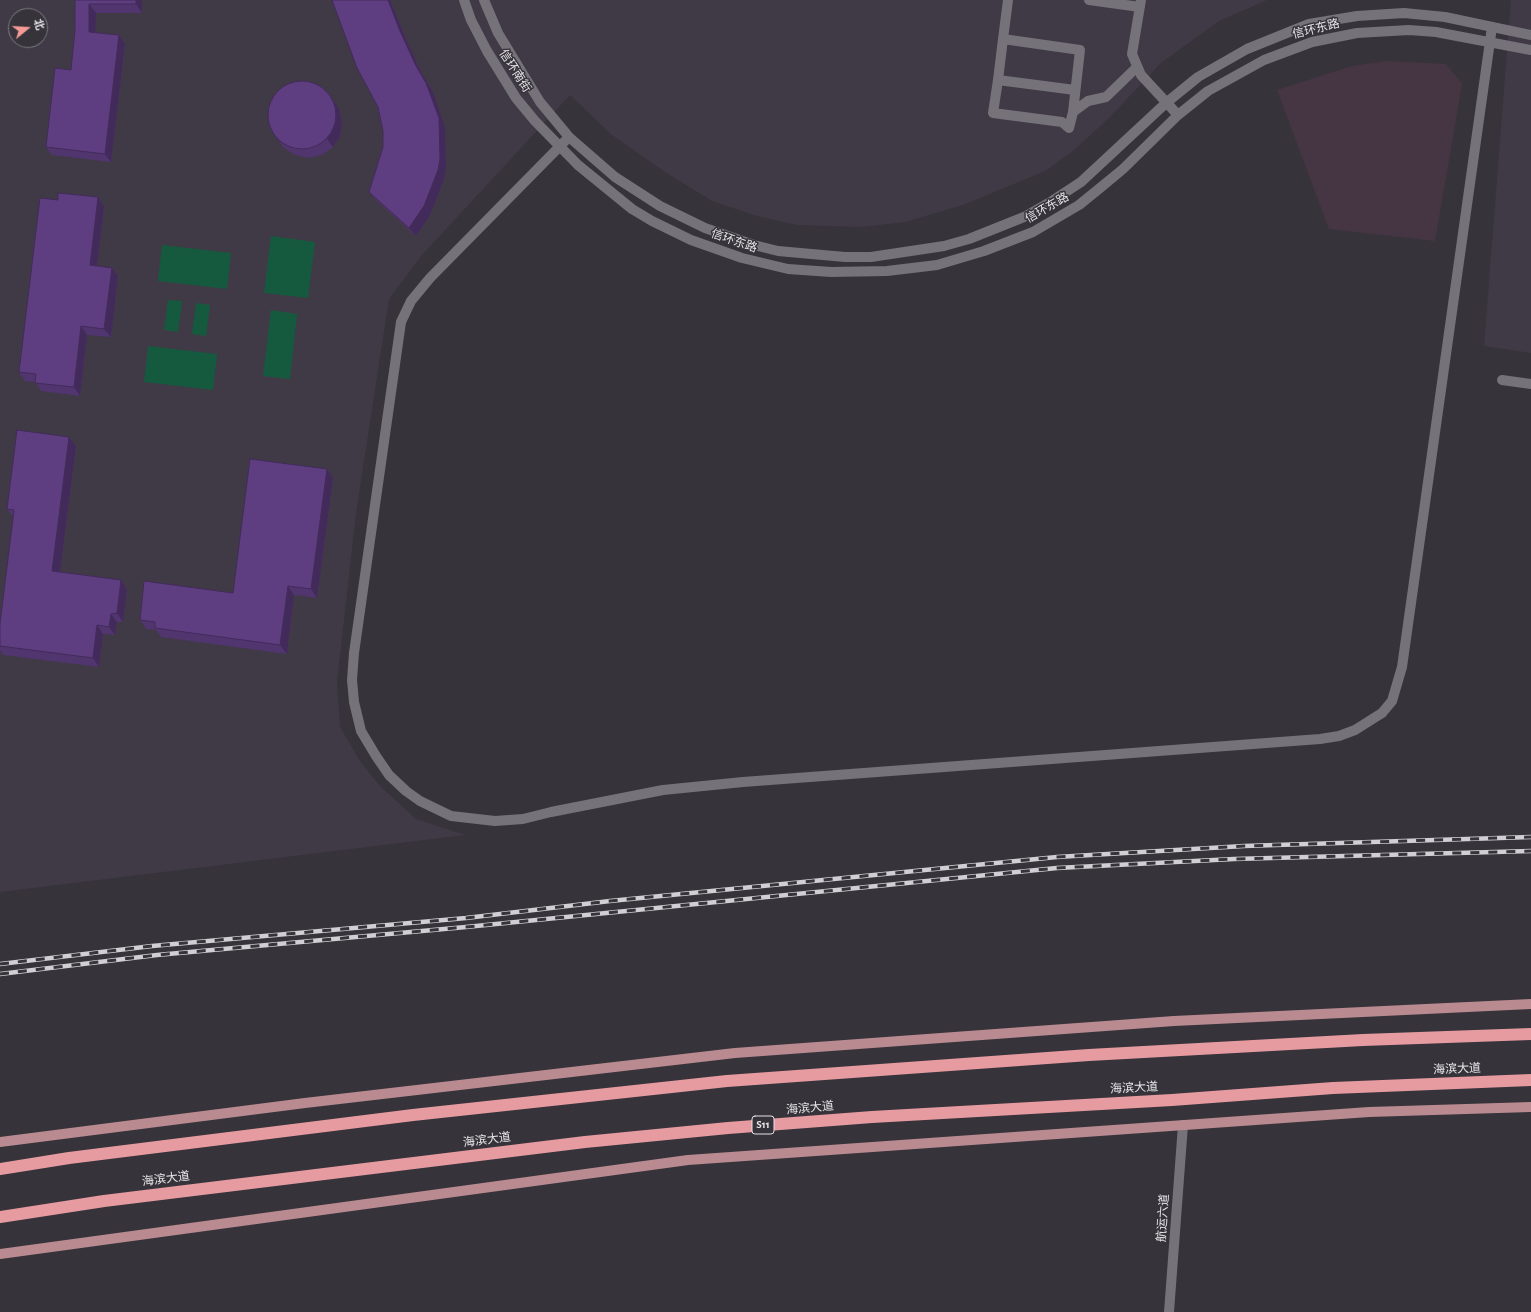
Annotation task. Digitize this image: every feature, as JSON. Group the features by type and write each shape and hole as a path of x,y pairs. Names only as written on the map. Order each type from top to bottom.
{"highway":[{"path":"0,1169 69,1158 413,1115 727,1081 1090,1054 1363,1040 1531,1034"},
{"name":"海滨大道","path":"0,1217 104,1201 585,1142 728,1128 872,1117 1172,1100 1333,1088 1531,1080"}],"main road":[{"path":"0,1142 305,1103 735,1053 1174,1021 1531,1004"},
{"path":"0,1254 688,1160 1369,1112 1531,1107"}],"street":[{"name":"信环南街","path":"464,0 471,20 501,75 534,121 559,147"},
{"name":"信环南街","path":"484,0 498,32 520,70 540,102 569,137"},
{"path":"1003,39 1080,50 1073,112 1069,128 1062,122 993,113 1008,0"},
{"path":"1089,0 1140,4 1132,54 1141,74 1178,115"},
{"name":"信环东路","path":"569,137 603,168 637,192 666,209 705,228 754,245 778,251 822,256 871,257 919,250 956,242 1024,217 1081,182 1166,103 1198,77 1228,59 1265,41 1309,24 1357,16 1404,12 1445,17 1531,35"},
{"path":"569,137 430,278 411,300 401,322 354,647 352,680 354,702 361,731 389,775 406,791 433,809 451,816 474,820 495,821 522,819 663,790 743,782 1320,739 1339,736 1355,730 1382,713 1392,702 1402,667 1492,27"},
{"name":"信环东路","path":"559,147 592,178 632,209 670,230 718,250 764,264 788,269 831,272 911,269 960,259 1033,232 1079,204 1100,188 1123,169 1178,115 1208,91 1240,71 1312,42 1357,33 1409,30 1436,32 1531,50"},
{"path":"1073,112 1088,101 1106,98 1137,67"},
{"path":"998,80 1075,90"},
{"path":"1502,380 1531,384"},
{"name":"航运六道","path":"1169,1312 1183,1125"}],"shaded area":[{"path":"0,0 1267,0 1219,21 1161,63 1110,117 1073,151 1045,171 963,205 905,222 861,227 797,225 757,216 712,201 665,172 612,135 570,95 422,255 389,299 356,513 337,682 340,727 360,761 379,785 416,819 465,835 0,892"},
{"path":"1511,0 1531,0 1531,353 1484,346"},
{"path":"1386,61 1446,64 1462,84 1435,241 1329,229 1277,90 1352,66"}],"green space":[{"path":"271,236 315,242 308,298 264,293"},
{"path":"162,245 231,253 227,289 158,281"},
{"path":"168,300 182,301 178,332 164,330"},
{"path":"196,303 210,305 206,336 192,334"},
{"path":"271,310 297,314 290,379 263,376"},
{"path":"148,346 217,354 213,390 144,382"}],"building":[{"path":"75,0 136,0 136,4 89,4 89,32 119,35 105,154 46,147 55,68 71,70 75,30"},
{"path":"332,0 388,0 416,66 426,83 439,118 440,159 438,170 424,206 409,228 369,192 383,147 383,131 378,107 357,68"},
{"path":"302,81 315,84 326,91 333,102 336,115 333,128 326,139 315,146 302,149 289,146 278,139 271,128 268,115 271,102 278,91 289,84"},
{"path":"58,193 98,197 90,265 112,268 104,329 81,326 74,387 35,383 36,374 19,372 40,198 58,200"},
{"path":"17,430 69,437 52,571 121,580 117,613 111,614 109,627 97,625 93,658 0,646 0,624 14,510 7,509"},
{"path":"250,459 327,469 311,589 288,586 280,645 155,628 155,622 140,620 144,581 233,593"}],"railway":[{"path":"0,964 152,946 466,918 610,901 1057,857 1244,846 1531,837"},
{"path":"0,974 157,955 466,927 1057,868 1234,859 1531,851"}]}
